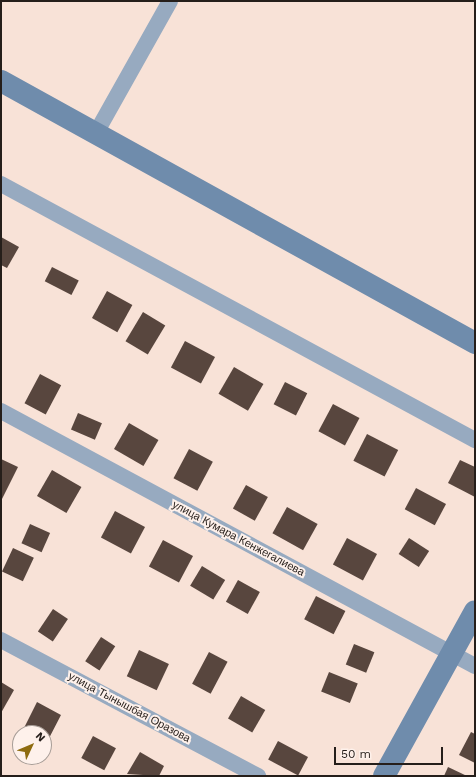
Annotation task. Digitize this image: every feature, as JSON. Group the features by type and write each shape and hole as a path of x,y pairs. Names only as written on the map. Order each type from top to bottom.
{"street":[{"path":"96,133 170,1"},
{"path":"1,81 475,343"},
{"path":"1,184 475,440"},
{"name":"улица Кумара Кенжегалиева","path":"1,412 475,666"},
{"path":"384,776 475,611"},
{"name":"улица Тынышбая Оразова","path":"1,640 258,776"}],"building":[{"path":"1,237 19,247 7,268 1,265"},
{"path":"52,267 79,281 71,295 45,281"},
{"path":"107,291 132,305 117,332 92,318"},
{"path":"143,312 165,325 148,355 125,341"},
{"path":"185,341 215,357 201,383 171,367"},
{"path":"234,367 263,384 248,411 218,394"},
{"path":"40,374 61,385 46,414 25,403"},
{"path":"285,382 307,393 296,416 274,404"},
{"path":"333,404 359,418 345,445 318,431"},
{"path":"78,413 102,423 95,440 71,430"},
{"path":"129,423 158,440 143,466 114,449"},
{"path":"367,434 398,450 385,477 353,461"},
{"path":"189,449 213,462 197,491 174,478"},
{"path":"1,459 18,467 1,501"},
{"path":"460,460 475,467 475,497 448,483"},
{"path":"52,470 81,487 66,513 37,496"},
{"path":"246,485 268,497 255,521 233,509"},
{"path":"416,488 446,504 435,525 405,509"},
{"path":"287,507 318,524 303,550 272,533"},
{"path":"115,511 145,527 131,553 101,537"},
{"path":"30,524 50,533 42,552 21,543"},
{"path":"347,538 377,554 363,580 333,564"},
{"path":"409,538 429,551 419,567 399,554"},
{"path":"163,540 193,556 179,582 149,566"},
{"path":"13,548 34,558 23,581 2,572"},
{"path":"202,566 225,580 213,600 190,586"},
{"path":"238,580 260,592 248,614 226,602"},
{"path":"316,596 345,611 334,634 304,619"},
{"path":"53,609 68,619 53,641 38,631"},
{"path":"101,637 115,646 99,671 85,661"},
{"path":"354,644 374,652 366,673 346,664"},
{"path":"139,650 169,664 157,690 127,676"},
{"path":"209,652 228,662 211,694 192,684"},
{"path":"329,672 358,684 350,703 321,691"},
{"path":"1,682 14,690 1,713"},
{"path":"241,696 265,710 252,733 228,719"},
{"path":"37,702 61,715 52,732 52,725 26,725"},
{"path":"471,732 475,734 475,763 459,755"},
{"path":"93,736 116,748 104,770 81,758"},
{"path":"278,741 308,757 298,776 268,760"},
{"path":"140,752 164,766 159,776 127,774"},
{"path":"448,767 467,776 444,776"}]}
